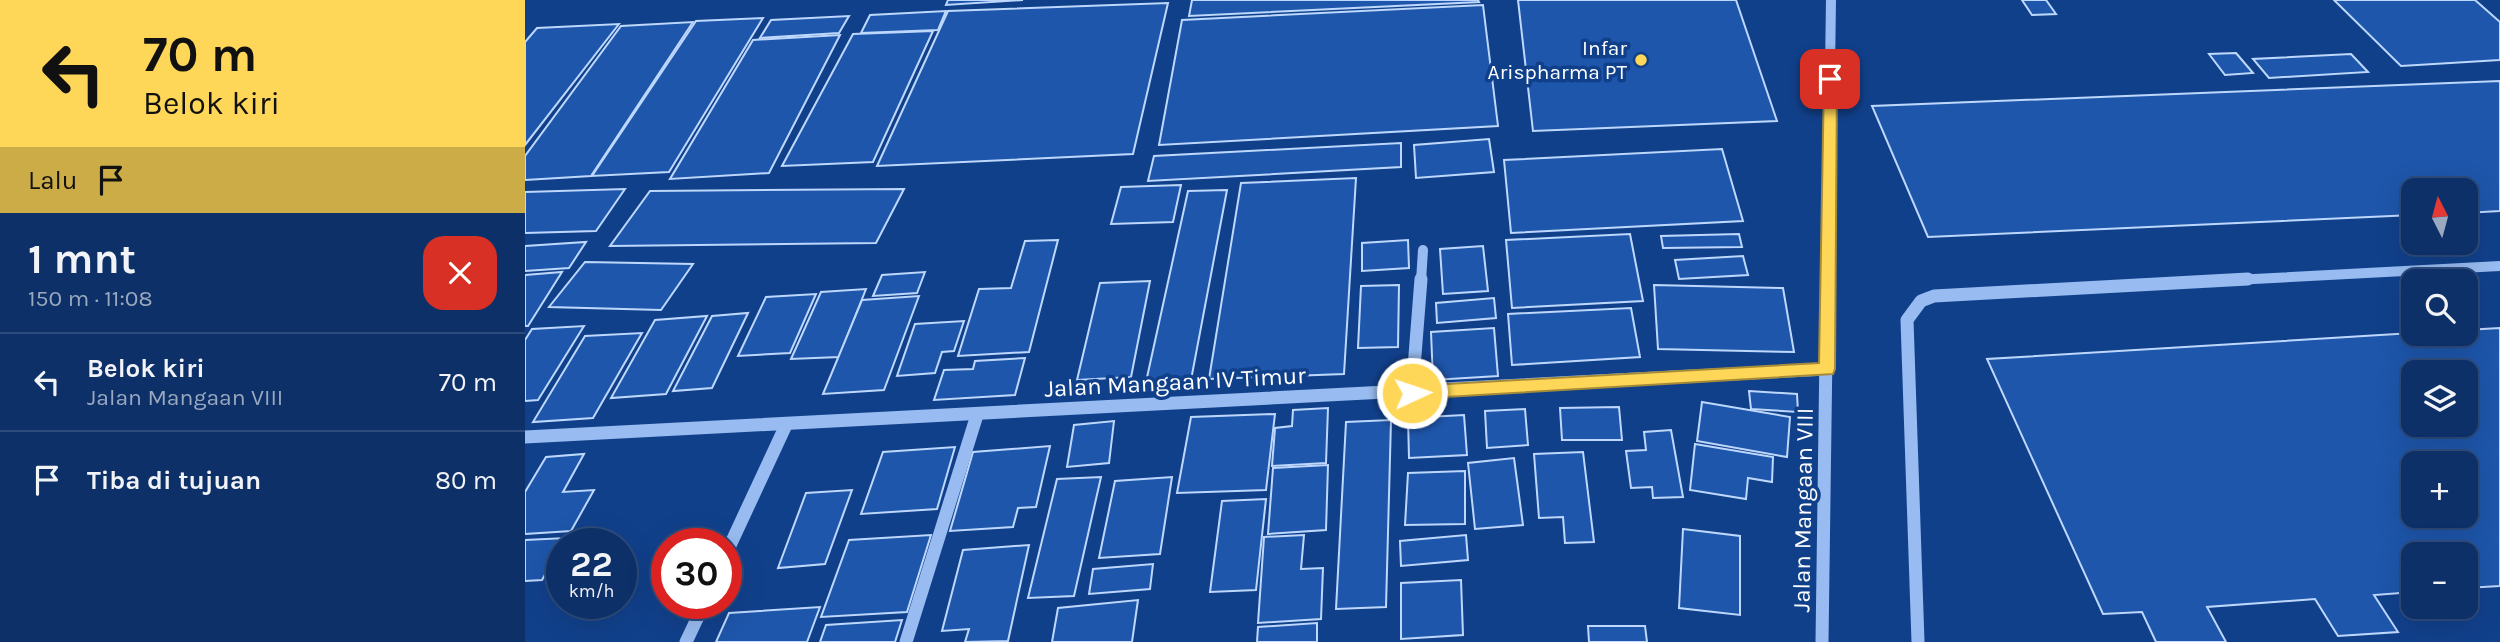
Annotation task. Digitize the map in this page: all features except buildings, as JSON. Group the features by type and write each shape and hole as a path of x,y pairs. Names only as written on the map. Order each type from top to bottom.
{"street":[{"name":"Jalan Mangaan VIII","path":"1822,642 1831,0"},
{"path":"1412,393 1423,250"},
{"path":"1918,642 1907,320 1921,301 1934,296 2500,266"},
{"name":"Jalan Mangaan IV Timur","path":"525,437 1412,393 1827,369"},
{"path":"906,642 977,415"},
{"path":"738,528 786,425"},
{"path":"686,642 696,619"}],"place":[{"name":"Infar Arispharma PT","path":"1641,60"}],"route":[{"path":"1412,393 1827,369 1830,79"}]}
